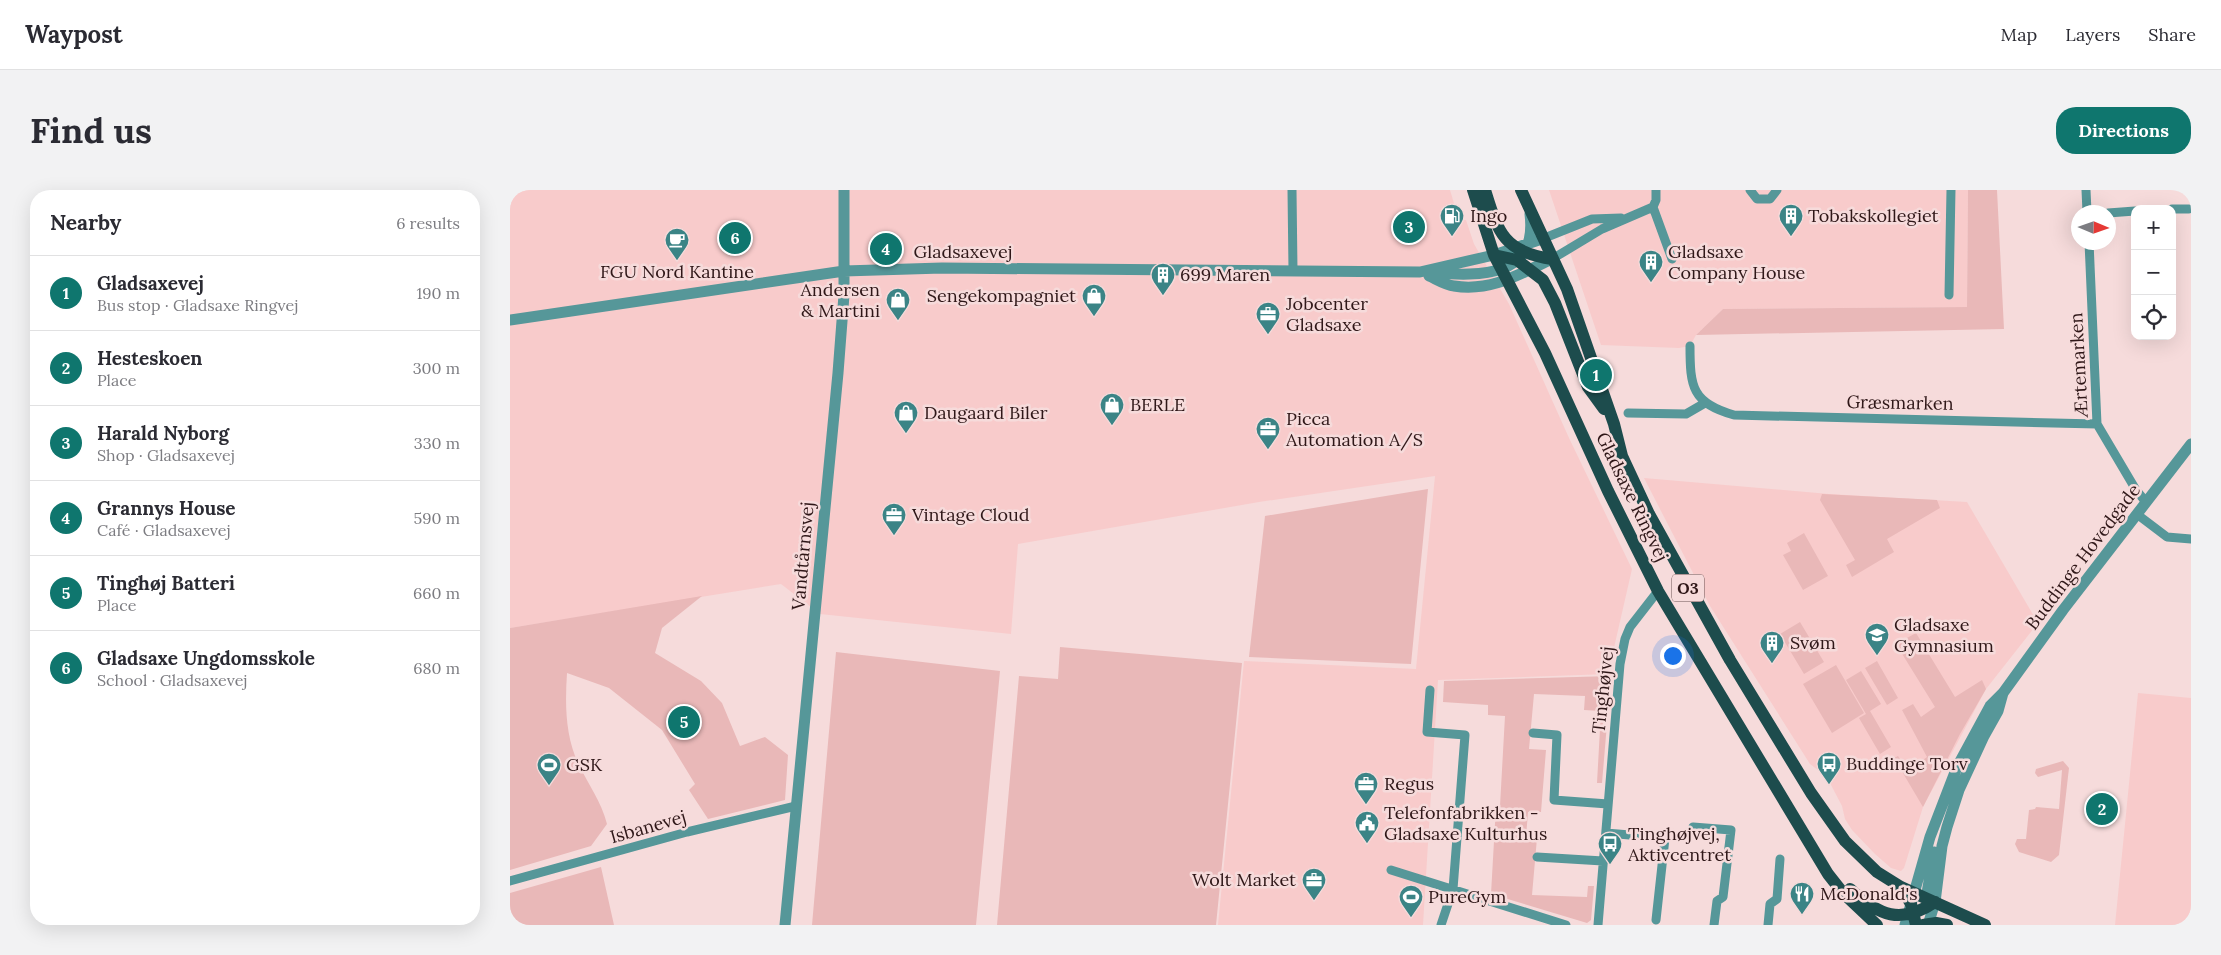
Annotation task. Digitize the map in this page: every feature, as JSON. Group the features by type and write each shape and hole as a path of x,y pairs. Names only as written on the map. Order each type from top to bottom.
{"main road":[{"name":"Gladsaxe Ringvej","path":"1472,190 1494,255 1545,353 1608,491 1658,592 1795,817 1812,850 1843,893 1877,925"},
{"path":"1485,190 1499,230 1506,240 1521,250 1552,259"},
{"name":"Gladsaxe Ringvej","path":"1521,190 1530,214 1569,297 1614,424 1622,456 1682,578 1811,793 1850,846 1877,872 1901,888 1920,915"},
{"path":"1494,255 1521,250"},
{"path":"1521,250 1530,269 1547,286 1588,387 1614,424"},
{"path":"1812,850 1841,880 1881,915 1920,915 1947,925"},
{"name":"O3","path":"1920,915 1985,925"}],"street":[{"name":"Vandtårnsvej","path":"785,925 836,389 844,271 844,190"},
{"path":"1292,190 1293,270"},
{"path":"1657,190 1653,206 1672,259"},
{"path":"1750,190 1757,199 1770,199 1776,190"},
{"path":"1949,295 1951,190"},
{"path":"2086,190 2087,205"},
{"path":"1552,259 1602,229 1653,206"},
{"path":"2176,209 2189,209"},
{"path":"2116,212 2131,211"},
{"path":"1504,276 1531,231 1530,214"},
{"path":"1521,250 1542,239 1592,219 1627,218"},
{"name":"Ærtemarken","path":"2089,250 2098,424 2136,490 2146,502"},
{"name":"Gladsaxevej","path":"510,320 844,271 942,268 1420,272 1494,255"},
{"name":"Gladsaxevej","path":"1420,272 1453,286 1487,286 1504,276 1530,269 1552,259"},
{"path":"1628,413 1686,414 1705,403 1695,388 1690,368 1690,346"},
{"name":"Græsmarken","path":"1705,403 1734,415 2098,424"},
{"name":"Buddinge Hovedgade","path":"1920,915 1930,838 1957,767 1990,706 2003,693 2063,610 2191,444"},
{"path":"2138,515 2167,537 2191,539"},
{"name":"Tinghøjvej","path":"1598,925 1620,664 1625,639 1630,627 1658,592"},
{"path":"1430,690 1427,732 1465,735 1453,889 1440,925"},
{"name":"Buddinge Hovedgade","path":"1920,915 1959,790 1998,711 2003,693"},
{"path":"1533,734 1557,735 1554,800 1608,804"},
{"name":"Isbanevej","path":"510,881 687,832 796,806"},
{"path":"1693,828 1731,830 1723,897 1716,901 1714,925"},
{"path":"1606,833 1665,838 1656,920"},
{"path":"1538,857 1603,861"},
{"path":"1768,925 1770,904 1777,899 1780,859"},
{"path":"1391,870 1566,925"}],"shaded area":[{"path":"510,190 1450,190 1459,220 1466,220 1474,244 1509,304 1569,438 1632,569 1608,674 1438,680 1423,925 1218,925 1244,661 1416,669 1435,476 1259,502 1018,544 1011,634 820,614 781,584 510,628"},
{"path":"1549,190 1968,190 1967,307 1723,309 1696,335 1690,346 1679,348 1601,345"},
{"path":"1968,190 1997,190 2004,329 1696,335 1723,309 1967,307"},
{"name":"Gladsaxe Gymnasium","path":"1644,478 1829,494 1967,502 2038,623 1986,689 1923,807 1904,868 1901,871 1891,868 1852,830 1845,819 1842,806 1830,783 1822,773 1810,764 1710,606"},
{"path":"1428,489 1411,664 1249,657 1265,516"},
{"path":"1822,494 1937,500 1940,508 1887,539 1894,552 1852,577 1846,565 1855,560 1820,500"},
{"path":"1804,533 1828,576 1803,590 1783,555 1791,551 1787,543"},
{"path":"702,596 662,628 655,653 701,681 722,703 740,746 765,737 788,755 785,800 708,819 689,790 695,784 662,730 609,688 567,673 566,708 571,743 574,754 598,801 607,824 591,846 510,870 510,628"},
{"path":"1800,622 1824,662 1804,674 1780,634"},
{"path":"1916,633 1955,697 1982,680 1986,689 1960,734 1923,807 1894,758 1898,756 1908,771 1927,757 1902,710 1913,704 1921,717 1935,707 1896,644"},
{"path":"1060,647 1242,663 1216,925 997,925 1019,676 1058,679"},
{"path":"836,652 1000,671 976,925 812,925"},
{"path":"1877,661 1898,698 1887,705 1865,668"},
{"path":"1836,665 1864,713 1832,733 1803,684"},
{"path":"1861,671 1881,704 1870,711 1891,747 1880,754 1859,718 1866,714 1846,680"},
{"path":"1611,676 1602,783 1597,783 1601,711 1584,710 1585,696 1534,694 1529,749 1546,750 1541,812 1528,812 1526,837 1537,838 1532,895 1587,897 1588,886 1594,886 1591,920 1587,923 1491,894 1496,806 1500,806 1505,716 1488,715 1488,705 1443,702 1444,681"},
{"path":"2138,693 2191,698 2191,925 2115,925"},
{"path":"2063,761 2069,768 2059,855 2051,862 2019,852 2015,844 2017,839 2026,839 2029,810 2036,807 2059,809 2062,770 2038,777 2035,773 2036,769"},
{"path":"601,867 614,925 510,925 510,893"}],"place":[{"name":"Harald Nyborg","path":"1409,227"},
{"name":"Ingo","path":"1452,237"},
{"name":"Tobakskollegiet","path":"1791,237"},
{"name":"Gladsaxe Ungdomsskole","path":"735,238"},
{"name":"Grannys House","path":"886,249"},
{"name":"FGU Nord Kantine","path":"677,261"},
{"name":"Gladsaxe Company House","path":"1651,283"},
{"name":"699 Maren","path":"1163,296"},
{"name":"Sengekompagniet","path":"1094,317"},
{"name":"Andersen & Martini","path":"898,321"},
{"name":"Jobcenter Gladsaxe","path":"1268,335"},
{"name":"Gladsaxevej","path":"1596,375"},
{"name":"BERLE","path":"1112,426"},
{"name":"Daugaard Biler","path":"906,434"},
{"name":"Picca Automation A/S","path":"1268,450"},
{"name":"Vintage Cloud","path":"894,536"},
{"name":"Gladsaxe Gymnasium","path":"1877,656"},
{"name":"Svøm","path":"1772,664"},
{"name":"Tinghøj Batteri","path":"684,722"},
{"name":"Buddinge Torv","path":"1829,785"},
{"name":"GSK","path":"549,786"},
{"name":"Regus","path":"1366,805"},
{"name":"Hesteskoen","path":"2102,809"},
{"name":"Telefonfabrikken - Gladsaxe Kulturhus","path":"1367,844"},
{"name":"Tinghøjvej, Aktivcentret","path":"1610,865"},
{"name":"Wolt Market","path":"1314,901"},
{"name":"McDonald's","path":"1802,915"},
{"name":"PureGym","path":"1411,918"}]}
